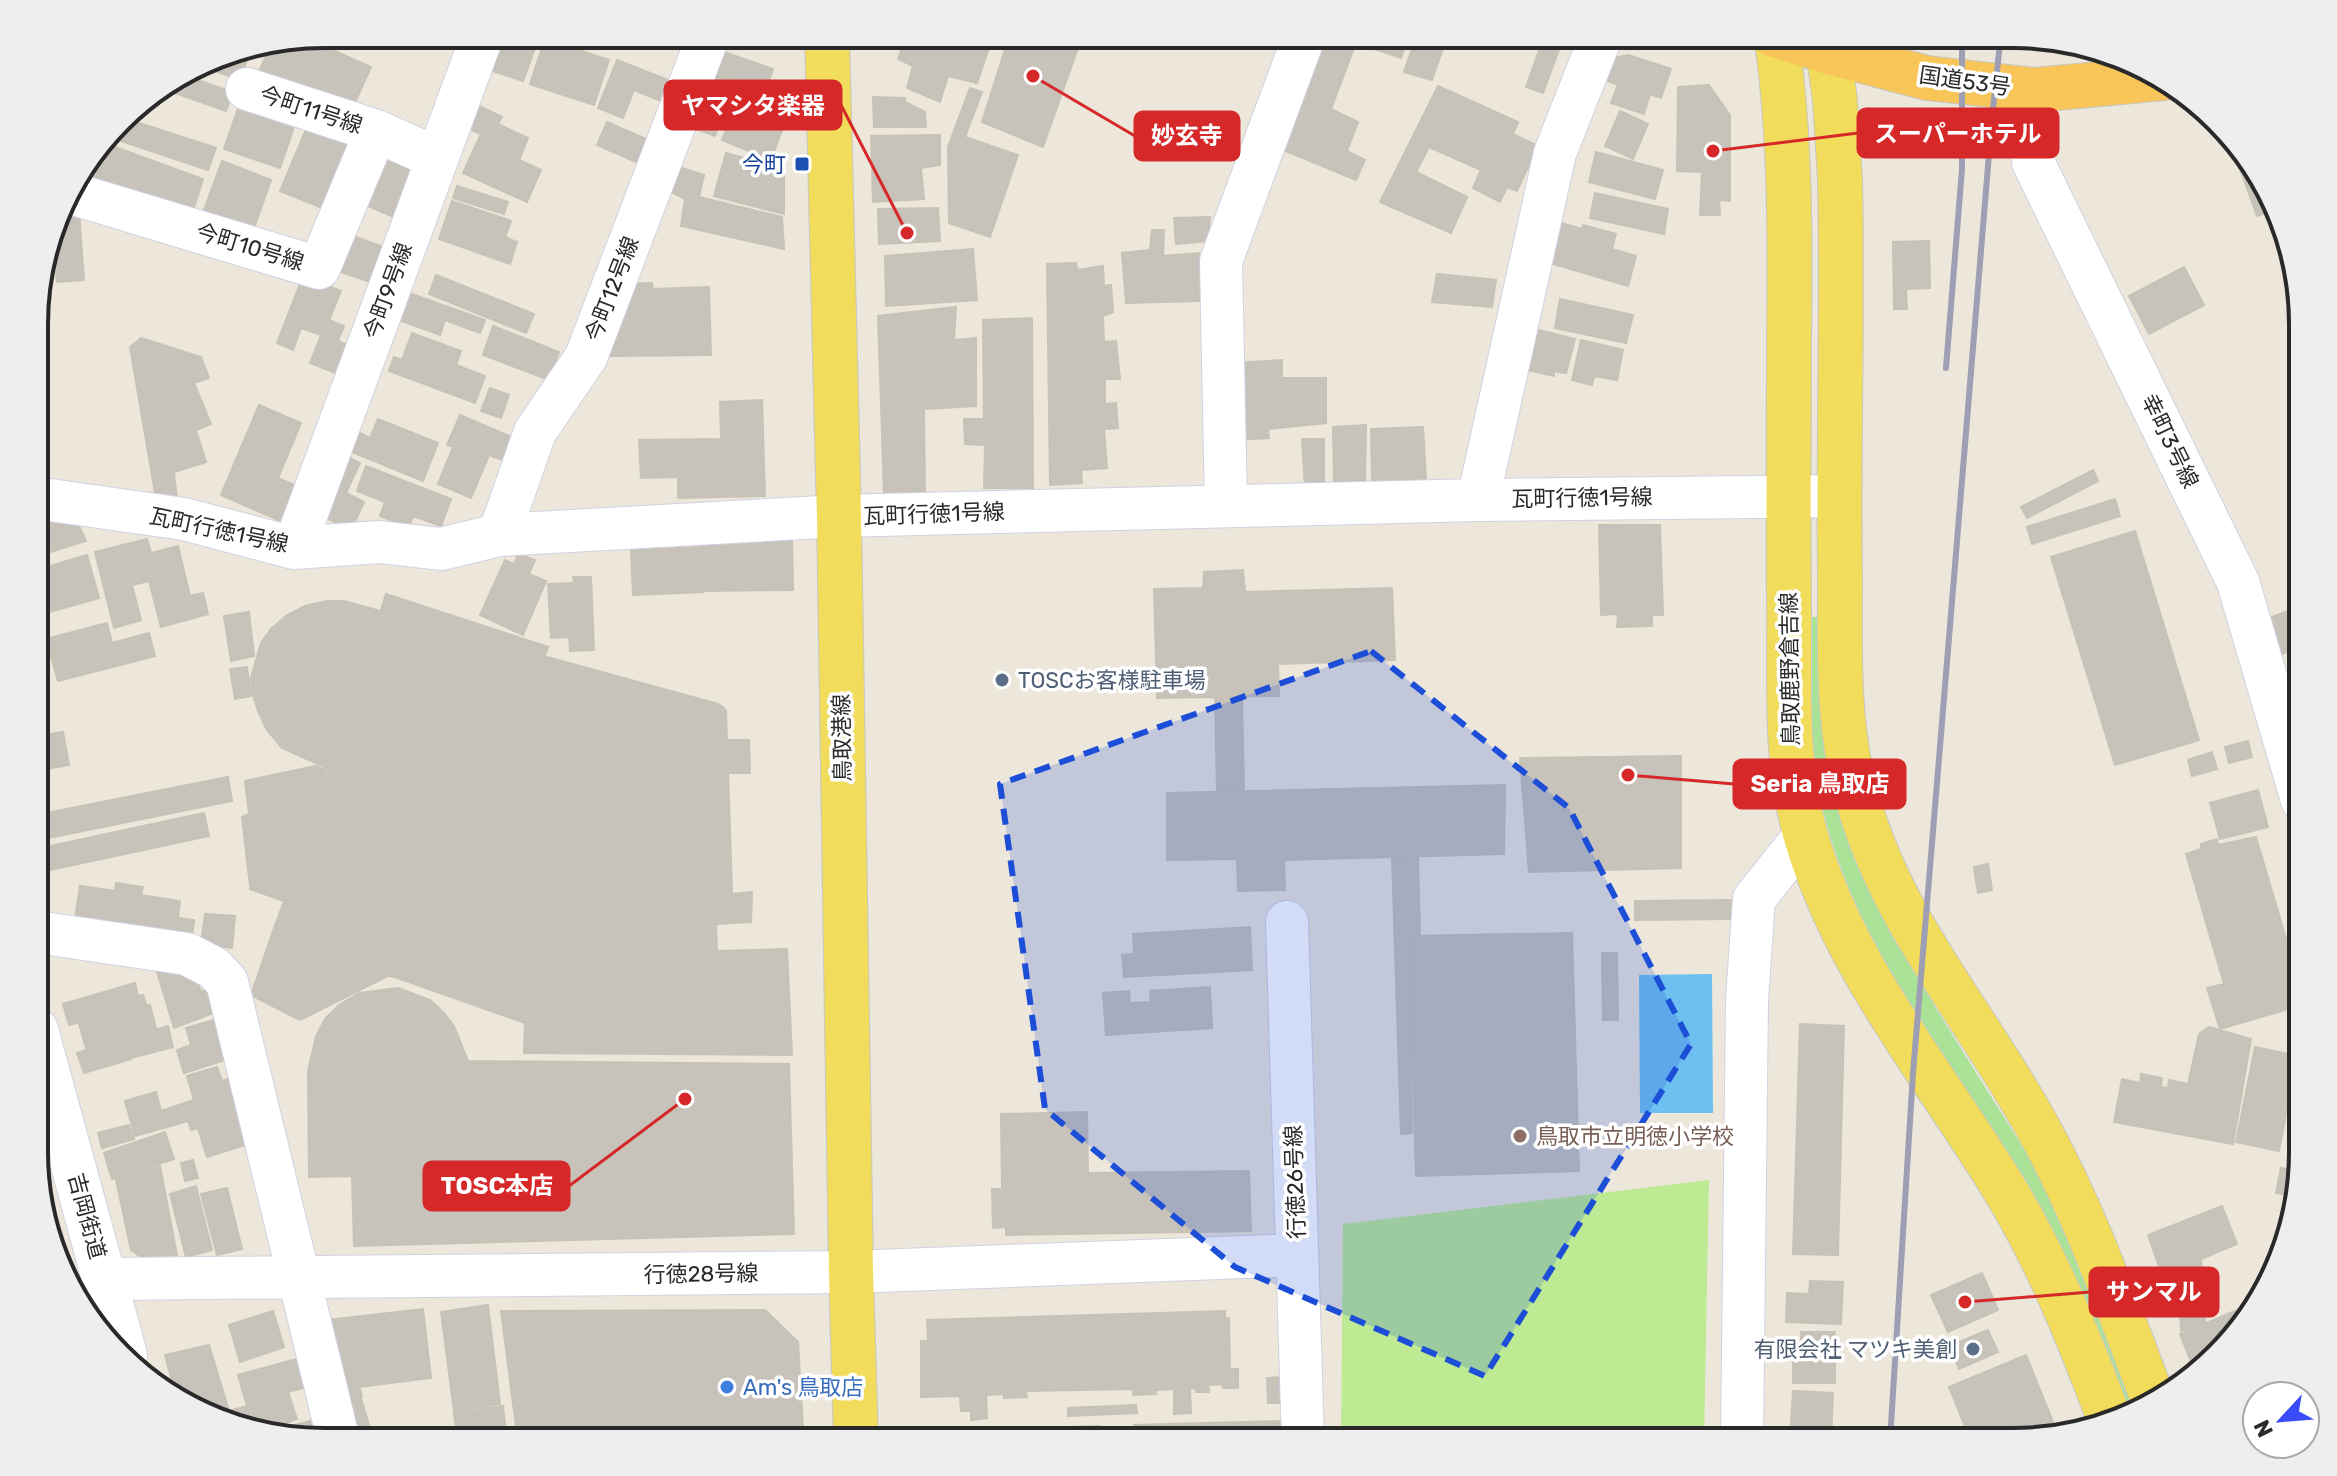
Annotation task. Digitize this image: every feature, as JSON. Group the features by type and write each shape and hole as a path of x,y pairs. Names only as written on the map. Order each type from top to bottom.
{"highway":[{"name":"国道53号","path":"1841,48 1927,78 2035,90 2141,80"}],"main road":[{"name":"鳥取港線","path":"827,48 856,1428"},
{"name":"鳥取鹿野倉吉線","path":"1776,48 1789,156 1791,214 1789,711 1794,775 1805,835 1838,918 1872,984 2001,1184 2040,1253 2106,1411"},
{"path":"1828,48 1835,100 1841,191 1839,496 1842,691 1849,763 1860,806 1904,915 1992,1052 2056,1161 2100,1260 2150,1391"}],"street":[{"name":"今町9号線","path":"294,548 478,48"},
{"name":"今町12号線","path":"499,535 535,432 586,357 704,48"},
{"path":"1226,506 1221,261 1300,48"},
{"path":"1478,500 1555,153 1596,48"},
{"name":"今町11号線","path":"247,89 376,131"},
{"name":"幸町3号線","path":"2035,90 2033,162 2238,582 2288,752"},
{"path":"376,131 437,158"},
{"name":"今町10号線","path":"80,196 319,268 376,131"},
{"name":"瓦町行徳1号線","path":"48,500 184,519 294,548 379,542 441,549 499,535 839,516 1478,500 1839,496"},
{"path":"1742,1427 1747,999 1754,899 1805,835"},
{"name":"行徳26号線","path":"1287,922 1303,1427"},
{"path":"48,934 187,954 214,968 227,982 336,1428"},
{"name":"吉岡街道","path":"48,1074 120,1337"},
{"name":"行徳28号線","path":"104,1279 851,1272 1297,1255"},
{"path":"73,1266 104,1279"}],"highlighted area":[{"path":"1371,651 1569,808 1691,1044 1485,1376 1235,1267 1045,1109 1000,784"}],"green space":[{"path":"1812,617 1820,617 1889,925 1935,1007 2027,1154 2073,1246 2133,1400 2123,1405 1892,980 1845,879 1821,799 1812,714"},
{"path":"1709,1180 1704,1427 1341,1427 1343,1224"}],"water":[{"path":"1712,974 1713,1113 1640,1113 1639,975"}],"building":[{"path":"328,48 371,67 347,120 255,80 267,54 288,50"},
{"path":"501,48 535,48 523,81 493,71"},
{"path":"542,48 572,48 609,60 594,105 530,84"},
{"path":"902,48 989,48 977,83 948,76 940,102 907,88 913,66 898,59"},
{"path":"1006,48 1078,48 1043,147 982,122"},
{"path":"1319,48 1354,48 1331,109 1358,122 1347,151 1365,160 1356,180 1283,150"},
{"path":"1371,48 1404,48 1401,58"},
{"path":"1412,48 1443,48 1432,80 1404,72"},
{"path":"1540,48 1560,48 1543,93 1526,87"},
{"path":"718,50 773,69 765,92 710,72"},
{"path":"1628,55 1671,69 1661,98 1650,94 1644,114 1611,103 1618,85 1603,79 1608,59"},
{"path":"247,59 240,80 215,71"},
{"path":"617,60 681,85 673,106 634,90 623,118 598,108"},
{"path":"709,73 780,101 779,125 702,92"},
{"path":"196,79 233,92 226,111 174,93"},
{"path":"1709,85 1730,115 1730,201 1719,200 1720,215 1700,215 1702,172 1677,171 1678,87"},
{"path":"1438,86 1518,122 1513,134 1538,146 1517,191 1507,187 1500,202 1473,188 1481,170 1429,147 1416,172 1467,197 1451,233 1380,202"},
{"path":"970,88 982,92 965,137 1018,155 990,237 949,223 948,147"},
{"path":"873,97 905,98 905,102 925,112 926,127 874,127"},
{"path":"241,100 287,116 285,124 294,127 280,168 224,149"},
{"path":"703,102 724,111 715,136 693,128"},
{"path":"477,105 502,117 498,124 528,138 519,160 541,170 527,202 463,173 481,134 467,128"},
{"path":"734,111 782,130 771,160 722,140"},
{"path":"1620,111 1648,124 1633,159 1605,146"},
{"path":"136,122 216,148 208,170 118,140"},
{"path":"607,122 655,143 645,166 597,145"},
{"path":"307,127 353,146 327,210 280,191"},
{"path":"940,135 940,165 921,168 924,199 873,202 871,136"},
{"path":"113,146 203,179 189,224 84,188"},
{"path":"381,150 422,168 400,220 359,202"},
{"path":"1596,152 1663,170 1655,199 1589,182"},
{"path":"726,153 784,169 784,214 714,196"},
{"path":"222,161 271,180 253,231 200,221"},
{"path":"672,165 704,175 699,197 782,217 784,249 681,226 685,199 669,191"},
{"path":"2239,167 2266,213 2257,216"},
{"path":"457,186 508,202 504,214 453,198"},
{"path":"1595,193 1668,209 1664,234 1590,218"},
{"path":"452,201 511,221 505,237 517,242 510,264 439,239"},
{"path":"938,208 940,241 879,244 878,209"},
{"path":"72,211 79,211 84,280 57,282 55,263"},
{"path":"1210,217 1208,241 1176,244 1174,218"},
{"path":"1558,222 1616,234 1612,249 1636,256 1628,286 1547,262"},
{"path":"1152,230 1164,230 1163,256 1199,253 1199,301 1126,303 1122,253 1150,250"},
{"path":"342,232 392,250 379,285 329,268"},
{"path":"1929,241 1930,288 1906,289 1907,309 1894,309 1893,242"},
{"path":"973,249 977,300 886,306 885,256"},
{"path":"1076,263 1077,270 1103,266 1104,286 1111,285 1113,312 1103,316 1104,342 1116,341 1120,379 1105,379 1105,404 1116,403 1118,428 1104,429 1107,468 1081,470 1082,483 1050,485 1047,264"},
{"path":"2184,267 2204,305 2149,334 2129,296"},
{"path":"1437,274 1496,280 1492,307 1432,302"},
{"path":"436,275 534,314 526,333 429,294"},
{"path":"303,276 341,291 329,320 344,326 338,341 354,348 343,376 310,363 321,335 301,328 293,350 277,343"},
{"path":"652,283 653,289 709,287 711,355 611,356 610,319 620,284"},
{"path":"409,293 485,320 480,333 445,320 440,335 399,320"},
{"path":"1560,299 1633,315 1626,343 1555,328"},
{"path":"956,307 954,340 976,338 976,406 924,409 925,493 884,494 878,316"},
{"path":"1032,318 1033,488 984,488 985,445 965,444 964,419 984,419 983,320"},
{"path":"493,326 559,352 549,380 483,355"},
{"path":"1530,328 1575,339 1566,373 1554,371 1554,376 1519,368"},
{"path":"412,333 461,351 456,365 485,376 475,403 389,371 394,357 402,360"},
{"path":"141,338 201,357 209,378 194,383 211,424 196,430 206,462 174,472 177,501 155,493 130,347"},
{"path":"1581,340 1623,350 1617,380 1594,376 1592,385 1572,380"},
{"path":"1282,360 1282,378 1326,378 1326,423 1268,429 1269,438 1237,440 1235,363"},
{"path":"490,388 509,395 501,418 481,411"},
{"path":"762,400 765,496 678,498 678,477 641,478 639,440 721,439 720,402"},
{"path":"259,405 301,423 278,478 301,488 285,523 221,495"},
{"path":"460,415 514,438 505,461 489,455 471,498 438,484 453,447 447,445"},
{"path":"378,419 438,443 423,481 352,452 360,433 370,438"},
{"path":"1366,425 1365,481 1334,482 1333,427"},
{"path":"1423,427 1426,479 1372,481 1371,429"},
{"path":"1302,439 1324,439 1324,485 1305,487"},
{"path":"348,457 360,463 346,493 364,502 351,530 320,515"},
{"path":"366,466 451,499 441,526 413,516 409,527 380,516 385,502 357,491"},
{"path":"2093,470 2098,481 2027,518 2021,507"},
{"path":"2115,499 2120,516 2032,544 2027,527"},
{"path":"74,515 86,541 48,553 48,517"},
{"path":"1599,525 1660,525 1663,615 1652,615 1652,626 1617,627 1618,614 1601,615"},
{"path":"2135,531 2199,740 2115,765 2051,557"},
{"path":"147,539 151,553 178,546 190,596 203,593 208,614 161,627 149,581 132,585 141,620 114,628 95,552"},
{"path":"792,540 793,590 704,591 702,541"},
{"path":"701,547 703,592 633,595 631,550"},
{"path":"518,554 535,560 529,574 546,581 523,635 480,615 505,560 514,564"},
{"path":"87,555 99,598 48,613 48,566"},
{"path":"1243,570 1245,592 1392,588 1395,660 1278,664 1279,696 1157,698 1154,589 1203,588 1204,572"},
{"path":"573,577 591,577 594,650 570,651 569,637 551,638 548,584 574,583"},
{"path":"386,594 548,647 545,655 381,610"},
{"path":"344,601 723,707 726,711 733,923 716,924 717,951 787,949 792,1055 524,1053 525,1023 272,934 284,901 250,889 268,835 300,846 329,769 282,748 267,730 258,711 251,678 261,643 271,629 287,615 305,606"},
{"path":"2288,611 2288,652 2282,654 2269,618"},
{"path":"249,612 254,656 231,661 224,616"},
{"path":"107,623 112,643 149,633 155,656 58,681 48,638"},
{"path":"247,667 251,696 235,699 230,669"},
{"path":"1242,697 1244,790 1217,791 1215,698"},
{"path":"63,732 69,765 48,769 48,734"},
{"path":"728,740 749,740 750,773 730,773"},
{"path":"2248,741 2252,757 2229,763 2225,747"},
{"path":"2212,752 2217,769 2192,776 2188,760"},
{"path":"1681,756 1681,868 1529,872 1520,758"},
{"path":"315,766 326,770 300,845 268,834 250,886 242,817 249,814 245,781"},
{"path":"228,777 232,801 48,838 48,813"},
{"path":"1505,785 1504,854 1284,860 1285,890 1238,891 1237,859 1167,860 1167,793"},
{"path":"2258,790 2268,827 2220,839 2210,803"},
{"path":"204,813 209,836 48,870 48,846"},
{"path":"2256,837 2288,946 2288,1009 2220,1029 2207,988 2224,984 2186,854 2201,849 2201,844 2217,839 2218,845"},
{"path":"1418,857 1420,935 1408,935 1412,1133 1401,1134 1392,858"},
{"path":"1988,864 1992,890 1978,893 1974,867"},
{"path":"116,883 143,887 141,895 180,901 178,918 194,920 192,937 75,919 80,886 115,891"},
{"path":"752,892 751,922 734,923 733,894"},
{"path":"1731,900 1731,919 1635,920 1635,901"},
{"path":"205,914 235,916 232,948 201,944"},
{"path":"1250,927 1252,970 1124,977 1122,955 1134,954 1133,934"},
{"path":"1572,933 1579,1171 1416,1176 1409,936"},
{"path":"272,934 388,976 300,1020 251,995"},
{"path":"1602,953 1617,953 1618,1020 1603,1020"},
{"path":"169,957 176,976 194,971 201,992 215,985 221,1010 174,1028 154,962"},
{"path":"135,983 138,996 143,995 146,1004 69,1025 63,1004"},
{"path":"1210,987 1212,1028 1106,1035 1103,993 1129,991 1130,1003 1151,1002 1150,991"},
{"path":"398,988 430,1000 444,1013 454,1026 468,1061 789,1064 794,1234 354,1246 352,1176 309,1177 308,1071 316,1036 325,1019 339,1005 359,993"},
{"path":"150,1005 156,1028 86,1048 79,1024"},
{"path":"224,1017 234,1057 184,1073 177,1050 191,1045 186,1028"},
{"path":"1800,1024 1844,1026 1838,1255 1793,1254"},
{"path":"168,1026 173,1047 131,1058 126,1039"},
{"path":"2209,1027 2251,1039 2233,1144 2114,1122 2122,1079 2140,1083 2141,1074 2162,1078 2161,1087 2168,1088 2169,1080 2188,1084 2199,1034"},
{"path":"124,1039 131,1059 84,1073 77,1053"},
{"path":"2255,1047 2288,1054 2288,1104 2279,1151 2236,1142"},
{"path":"217,1067 222,1081 228,1079 248,1144 207,1157 198,1128 191,1130 188,1121 135,1136 125,1101 156,1092 161,1111 194,1100 187,1076"},
{"path":"1087,1112 1088,1173 1249,1171 1251,1231 1006,1235 1006,1227 993,1228 992,1189 1002,1189 1001,1114"},
{"path":"129,1125 134,1139 102,1148 98,1133"},
{"path":"165,1132 174,1159 112,1179 104,1153"},
{"path":"193,1160 198,1178 185,1181 181,1163"},
{"path":"160,1166 177,1255 141,1257 131,1250 116,1180"},
{"path":"2281,1168 2288,1169 2285,1195 2276,1193"},
{"path":"196,1186 212,1250 186,1257 170,1194"},
{"path":"227,1188 242,1249 217,1255 201,1194"},
{"path":"2222,1206 2237,1244 2201,1259 2205,1323 2181,1331 2178,1268 2162,1275 2148,1235"},
{"path":"1982,1273 1998,1310 1948,1332 1931,1295"},
{"path":"1810,1281 1843,1282 1841,1324 1786,1322 1787,1293 1809,1294"},
{"path":"488,1305 500,1404 454,1411 441,1312"},
{"path":"423,1309 431,1378 359,1387 362,1396 344,1398 326,1320"},
{"path":"2239,1309 2191,1362 2180,1334"},
{"path":"765,1310 798,1342 803,1428 516,1428 501,1311"},
{"path":"273,1311 284,1347 240,1362 229,1325"},
{"path":"1225,1311 1225,1319 1229,1318 1230,1369 1238,1369 1238,1388 1223,1388 1222,1384 1208,1385 1209,1392 1190,1389 1191,1413 1174,1414 1174,1389 1133,1395 1134,1389 1026,1391 1027,1397 1004,1398 1004,1394 986,1395 987,1418 971,1420 971,1411 961,1411 960,1396 921,1397 921,1341 928,1341 927,1320"},
{"name":"有限会社 マツキ美創","path":"1988,1330 1998,1352 1959,1369 1949,1346"},
{"path":"1801,1332 1835,1332 1835,1383 1793,1383 1793,1345 1801,1345"},
{"path":"209,1345 229,1411 202,1400 172,1382 165,1355"},
{"path":"2026,1355 2054,1424 1965,1427 1949,1387"},
{"path":"304,1357 310,1386 288,1392 297,1419 282,1424 270,1423 230,1411 247,1406 238,1375"},
{"path":"1282,1377 1284,1403 1268,1403 1267,1378"},
{"path":"1793,1391 1833,1393 1832,1427 1791,1427"},
{"path":"361,1398 370,1428 349,1428 343,1399"},
{"path":"1136,1405 1137,1413 1068,1416 1068,1408"},
{"path":"503,1406 505,1428 456,1428 454,1413"},
{"path":"310,1421 312,1427 306,1427 293,1426"},
{"path":"1285,1421 1285,1427 1134,1428 1134,1425"}],"railway":[{"path":"1946,368 1962,169 1962,48"},
{"path":"1891,1427 1913,1073 2000,48"}],"place":[{"name":"妙玄寺","path":"1033,76"},
{"name":"スーパーホテル","path":"1713,151"},
{"name":"今町","path":"802,164"},
{"name":"ヤマシタ楽器","path":"907,233"},
{"name":"TOSCお客様駐車場","path":"1002,680"},
{"name":"Seria 鳥取店","path":"1628,775"},
{"name":"TOSC本店","path":"685,1099"},
{"name":"鳥取市立明徳小学校","path":"1520,1136"},
{"name":"サンマル","path":"1965,1302"},
{"name":"有限会社 マツキ美創","path":"1973,1349"},
{"name":"Am's 鳥取店","path":"727,1387"}]}
